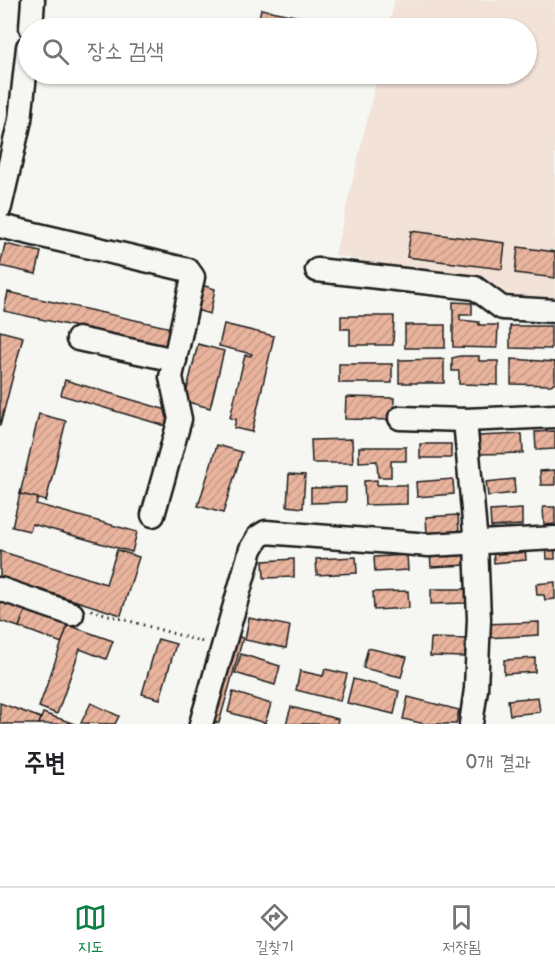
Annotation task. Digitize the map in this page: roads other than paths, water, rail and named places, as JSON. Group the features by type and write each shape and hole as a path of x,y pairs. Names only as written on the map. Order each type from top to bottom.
{"street":[{"path":"32,18 33,0"},
{"path":"0,207 20,120 24,84"},
{"path":"0,226 188,270 193,277 171,377 180,419 153,515"},
{"path":"317,270 475,288 502,308 555,311"},
{"path":"78,339 175,360"},
{"path":"400,418 465,420 555,416"},
{"path":"465,420 476,544 479,619 476,689 471,724"},
{"path":"205,723 222,648 251,549 258,537 266,532 429,545 555,538"},
{"path":"0,589 72,614"}]}
